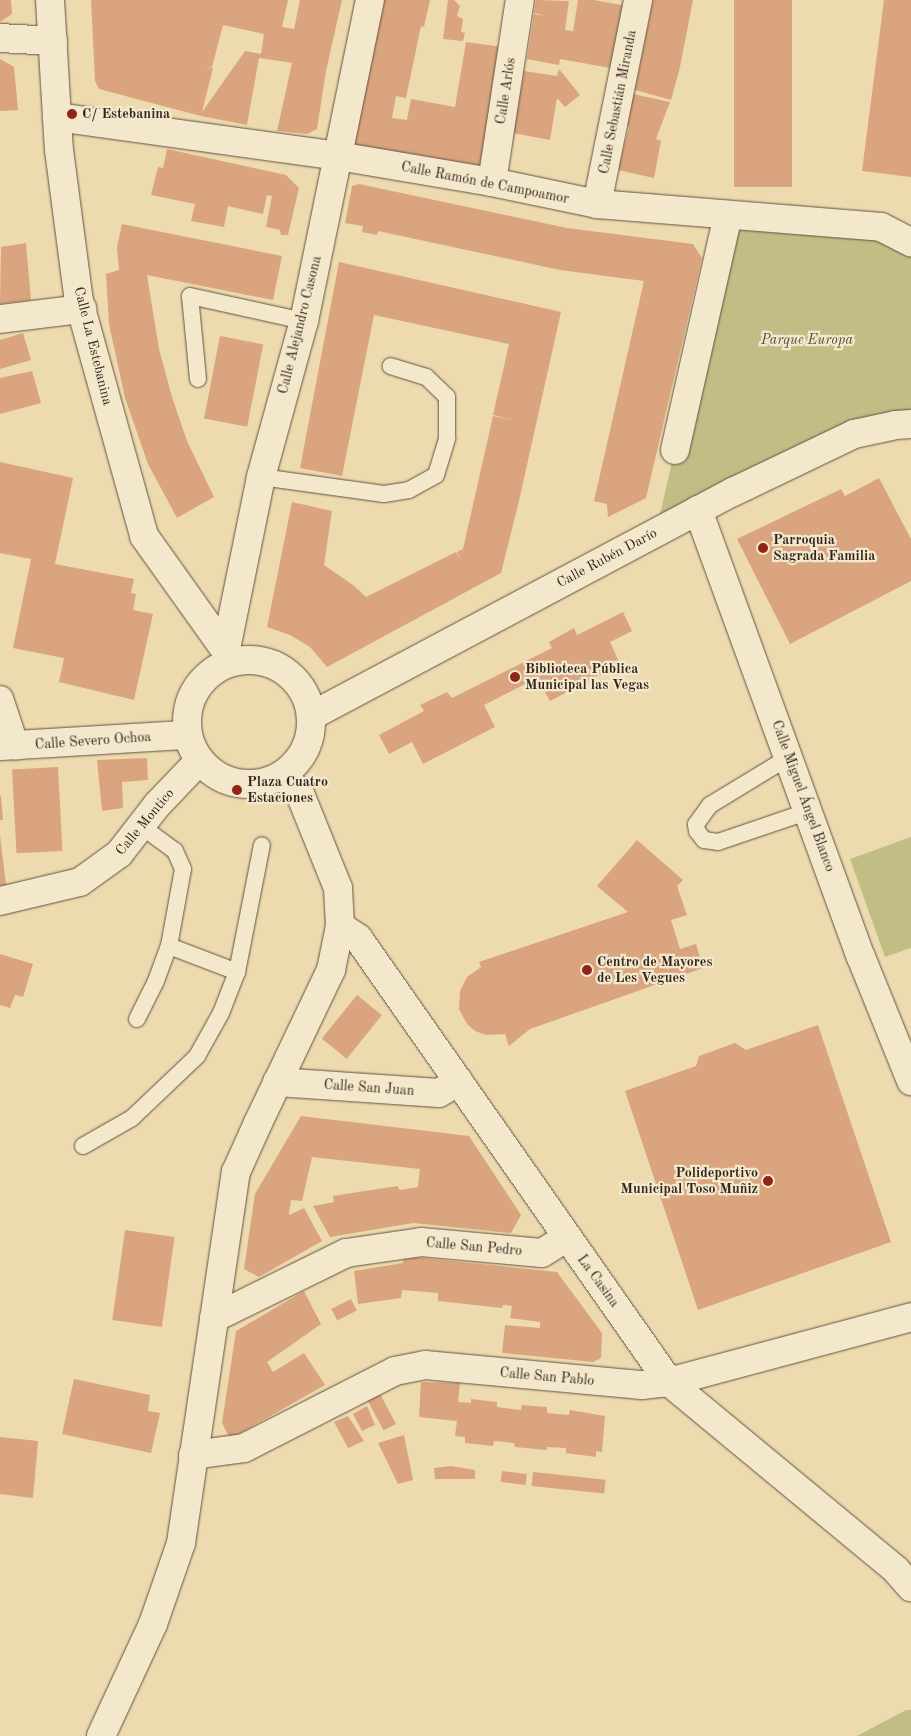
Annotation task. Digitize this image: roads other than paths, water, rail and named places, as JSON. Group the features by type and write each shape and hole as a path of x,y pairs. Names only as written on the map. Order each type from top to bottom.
{"street":[{"name":"Calle La Estebanina","path":"50,0 56,116 76,282 144,536 229,655"},
{"name":"Calle Alejandro Casona","path":"229,655 261,477 304,321 370,0"},
{"name":"Calle Arlós","path":"492,182 520,0"},
{"name":"Calle Sebastián Miranda","path":"597,204 638,0"},
{"path":"0,38 53,41"},
{"name":"Calle Ramón de Campoamor","path":"56,116 338,156 492,182 597,204 881,227 911,242"},
{"path":"674,450 728,215"},
{"path":"0,319 82,309"},
{"name":"Calle Rubén Darío","path":"311,716 698,510 854,434 896,425 911,424"},
{"name":"Calle Miguel Ángel Blanco","path":"698,510 862,957 911,1081"},
{"path":"229,655 275,665 297,684 305,695 311,716 309,739 299,759 283,775 261,784 238,784 216,776 199,761 187,735 186,716 191,697 201,681 229,655"},
{"path":"0,698 8,746"},
{"name":"Calle Severo Ochoa","path":"8,746 187,735"},
{"name":"Calle Montico","path":"0,901 80,882 119,854 141,826 199,761"},
{"path":"101,1736 153,1624 180,1543 236,1172 331,970 340,926 338,888 300,794 283,775"},
{"name":"La Casina","path":"340,926 358,938 566,1238 669,1382 896,1570 911,1586"},
{"name":"Calle San Juan","path":"277,1082 439,1093 459,1082"},
{"name":"Calle San Pedro","path":"214,1318 346,1253 421,1242 542,1253 566,1238"},
{"name":"Calle San Pablo","path":"193,1455 244,1448 394,1371 425,1365 642,1385 669,1382 911,1317"}],"lane":[{"path":"198,379 190,296 304,321"},
{"path":"261,477 384,494 409,490 436,475 446,438 447,397 426,377 391,366"},
{"path":"790,757 710,805 696,824 697,831 704,840 718,842 809,810"},
{"path":"137,1019 156,981 169,946 183,869 175,851 141,826"},
{"path":"83,1146 132,1118 197,1056 221,1013 238,972 262,845"},
{"path":"169,946 238,972"}],"place":[{"name":"C/ Estebanina","path":"72,114"},
{"name":"Parroquia Sagrada Familia","path":"763,548"},
{"name":"Biblioteca Pública Municipal las Vegas","path":"515,677"},
{"name":"Plaza Cuatro Estaciones","path":"237,790"},
{"name":"Centro de Mayores de Les Vegues","path":"587,970"},
{"name":"Polideportivo Municipal Toso Muñiz","path":"768,1181"}],"park label":[{"name":"Parque Europa","path":"807,340"}]}
